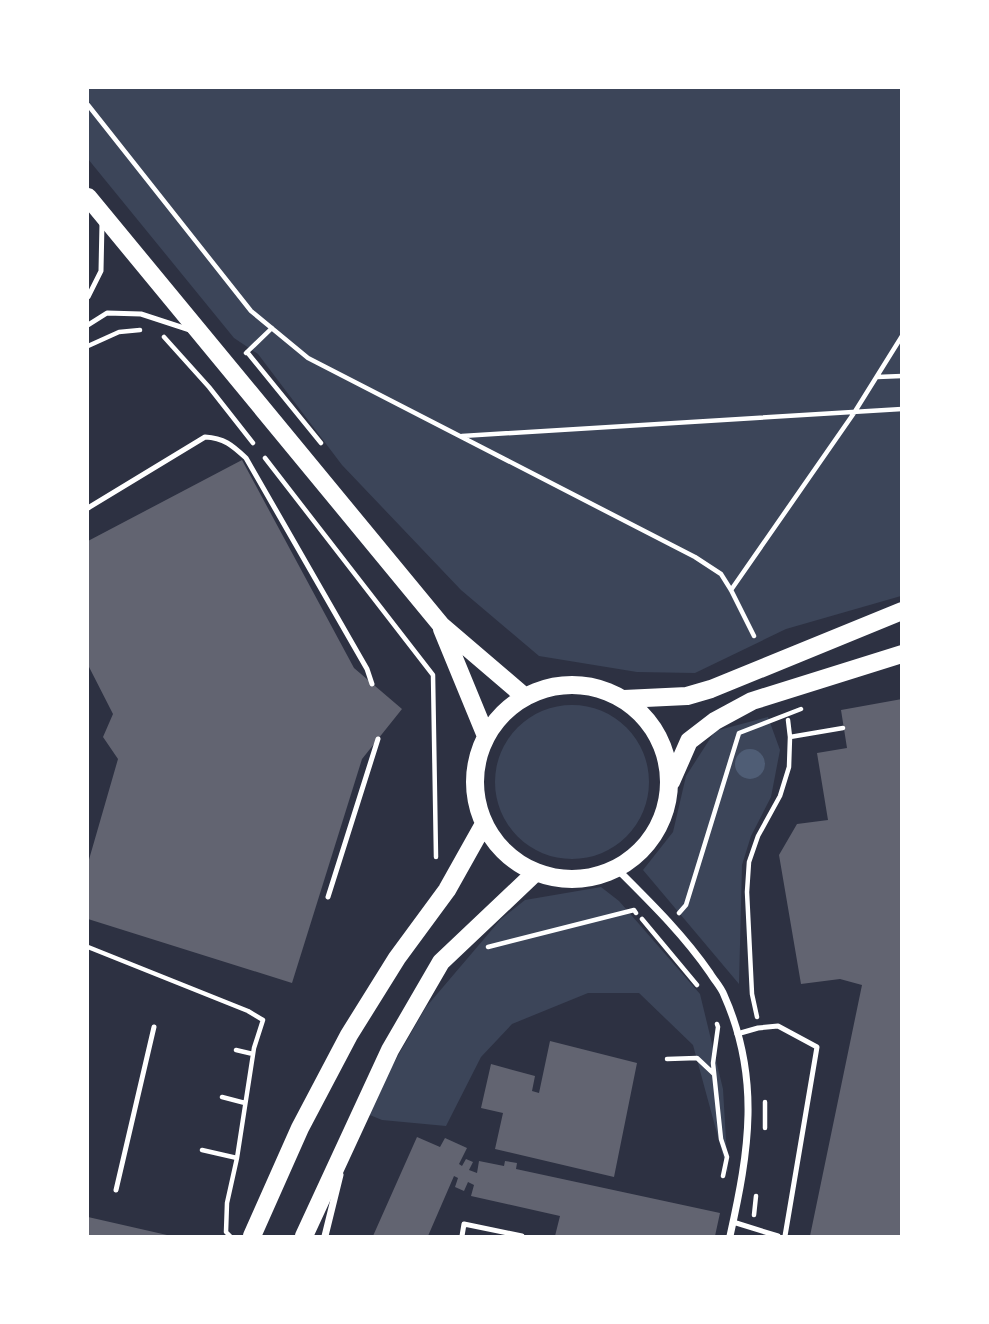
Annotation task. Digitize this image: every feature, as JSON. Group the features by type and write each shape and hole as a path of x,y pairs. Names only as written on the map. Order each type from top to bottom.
{"main road":[{"path":"88,197 441,625 524,696"},
{"path":"624,699 687,696 711,690 901,611"},
{"path":"441,625 486,736"},
{"path":"670,783 669,766 662,742 646,718 624,699 607,690 564,684 524,696 509,707 486,736 478,755 475,775 476,802 484,824 507,855 536,872 556,878 597,876 617,869 636,856 652,838 662,820 670,783 689,741 715,721 752,701 901,654"},
{"path":"252,1237 300,1128 349,1035 397,958 447,890 484,824"},
{"path":"304,1237 390,1049 441,962 536,872"}],"street":[{"path":"617,869 696,952 724,993 737,1034 746,1071 750,1114 730,1237"},
{"path":"325,1237 346,1147"}],"lane":[{"path":"88,297 101,271 102,215"},
{"path":"88,325 107,313 141,314 192,330 202,336"},
{"path":"88,508 205,437 217,437 229,442 246,458 367,668 372,684"},
{"path":"328,897 378,739"},
{"path":"737,1034 778,1026 817,1047 785,1237"},
{"path":"116,1190 154,1027"},
{"path":"733,1222 778,1237"},
{"path":"462,1237 464,1224 522,1237"}],"path":[{"path":"88,105 251,311 308,358 695,557 720,574 754,636"},
{"path":"272,328 247,352 321,443"},
{"path":"88,345 119,332 146,330"},
{"path":"156,334 165,337 209,387 433,675 436,857"},
{"path":"731,590 854,413 901,336"},
{"path":"876,377 901,376"},
{"path":"460,436 901,410"},
{"path":"685,924 678,915 686,905 739,733 811,706"},
{"path":"755,1008 747,892 749,862 758,836 780,796 789,767 788,720"},
{"path":"790,737 844,728"},
{"path":"488,947 634,911 704,994"},
{"path":"88,947 248,1011 263,1020 253,1055 227,1203 226,1232 230,1237"},
{"path":"740,998 752,994"},
{"path":"713,1016 718,1027 714,1075 722,1139 727,1157 723,1176"},
{"path":"236,1050 253,1055"},
{"path":"667,1059 697,1058 714,1075"},
{"path":"222,1097 245,1103"},
{"path":"202,1150 237,1158"}],"shaded area":[{"path":"88,88 901,88 901,596 786,629 695,673 637,672 539,656 461,590 342,465 258,354 234,338 88,159"},
{"path":"572,705 602,710 627,727 644,752 649,782 644,812 627,837 602,854 572,859 542,854 517,837 500,812 495,782 500,752 517,727 542,710"},
{"path":"768,717 780,750 771,797 751,836 742,865 739,984 643,870 673,832 686,776 715,731"},
{"path":"750,749 761,753 765,764 761,775 750,779 739,775 735,764 739,753"},
{"path":"601,887 619,901 700,994 723,1089 728,1174 693,1045 639,993 588,993 512,1024 481,1057 446,1126 382,1120 365,1113 426,1007 501,919 525,900"}],"building":[{"path":"242,460 354,668 402,709 362,759 292,983 88,919 88,863 118,759 103,737 113,714 88,665 88,541"},
{"path":"902,699 902,1236 810,1236 862,985 840,979 801,984 779,855 797,824 828,820 817,753 847,748 841,710"},
{"path":"550,1041 637,1063 614,1177 495,1149 503,1113 481,1108 491,1064 535,1076 532,1091 539,1093"},
{"path":"417,1137 440,1147 445,1138 467,1148 459,1164 462,1166 466,1159 473,1162 469,1170 477,1173 479,1161 504,1166 505,1161 517,1163 516,1169 720,1213 715,1236 555,1236 560,1216 471,1196 474,1185 468,1182 464,1191 455,1187 458,1178 454,1176 428,1236 373,1236"},
{"path":"88,1217 167,1235 167,1236 88,1236"}]}
